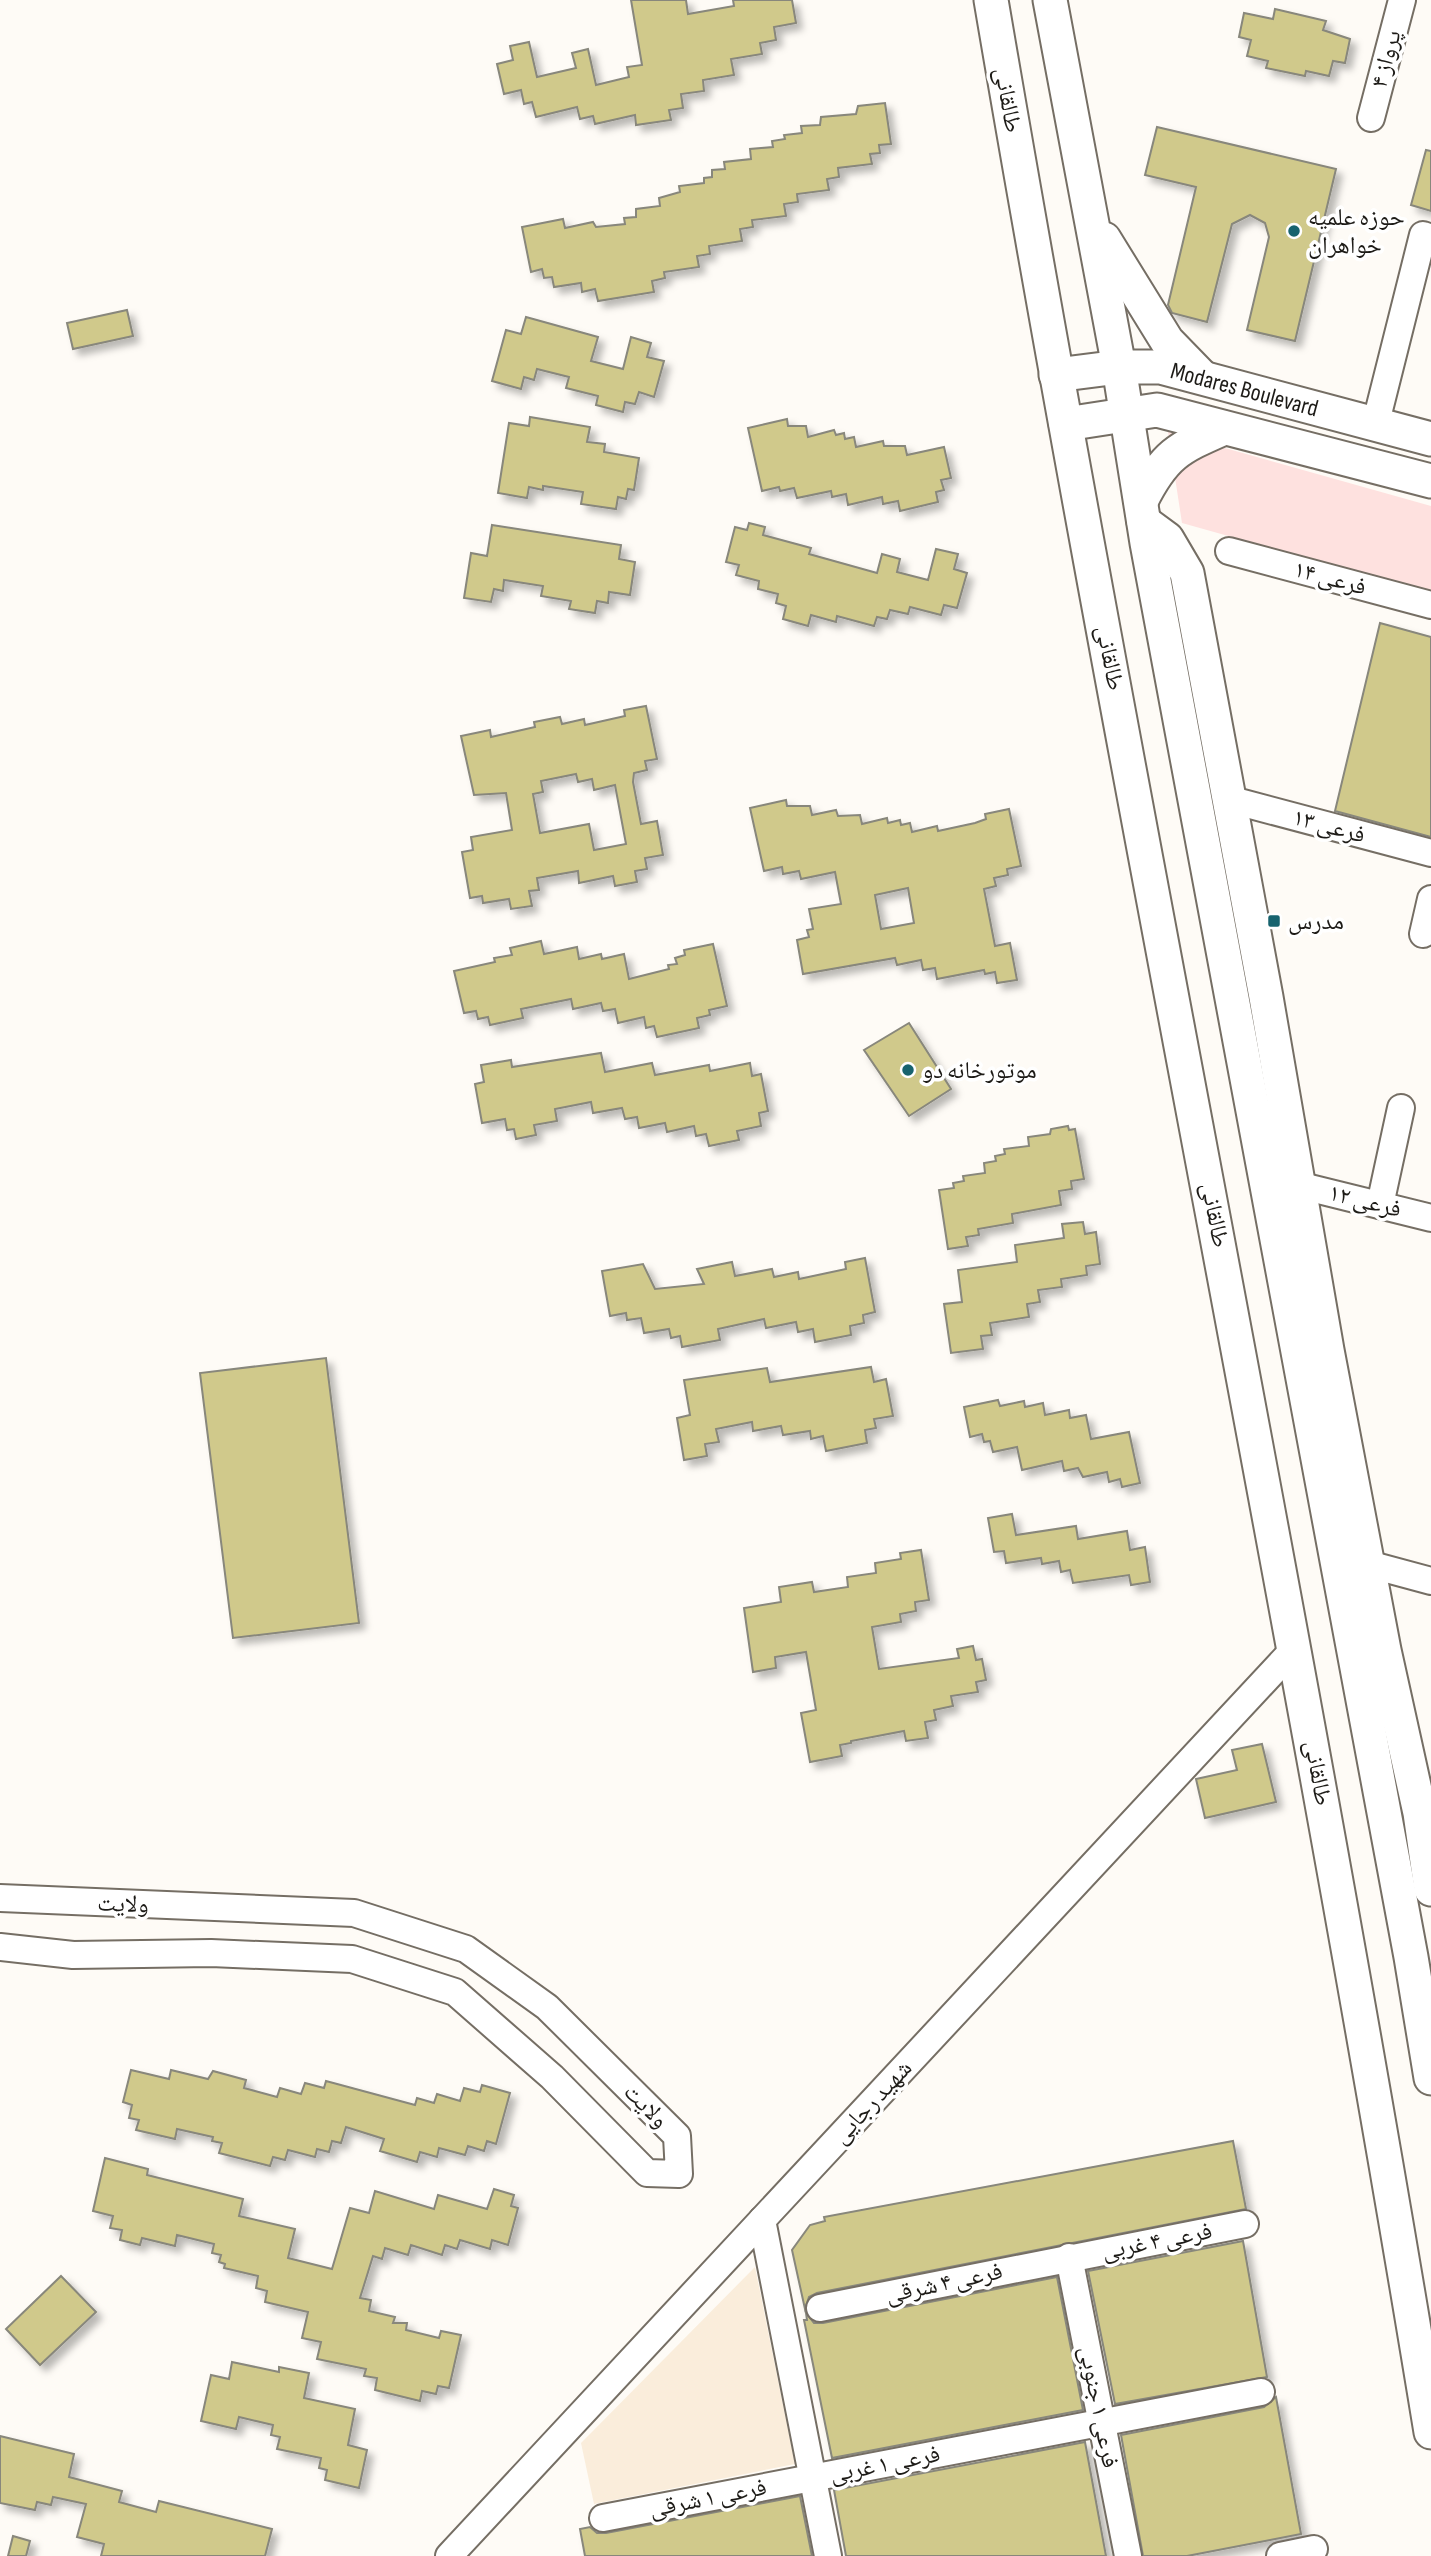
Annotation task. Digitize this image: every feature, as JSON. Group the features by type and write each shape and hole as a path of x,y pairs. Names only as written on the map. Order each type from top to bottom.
{"main road":[{"name":"طالقانی","path":"991,0 1056,375 1296,1647 1431,2432"},
{"path":"1050,0 1431,2078"},
{"path":"1091,216 1167,341 1203,379"},
{"name":"Modares Boulevard","path":"1056,375 1119,367 1161,367 1431,439"},
{"name":"Modares Boulevard","path":"1066,424 1127,412 1157,410 1431,481"},
{"path":"1142,511 1156,472 1180,448 1224,428"},
{"path":"1142,511 1167,539 1186,573 1368,1564 1420,1813 1431,1889"}],"street":[{"name":"پرواز ۴","path":"1371,118 1402,0"},
{"path":"1375,426 1427,236"},
{"name":"فرعی ۱۴","path":"1229,551 1431,605"},
{"name":"فرعی ۱۳","path":"1228,799 1431,853"},
{"path":"1423,934 1431,900"},
{"path":"1380,1205 1401,1108"},
{"name":"فرعی ۱۲","path":"1298,1185 1431,1218"},
{"path":"1368,1564 1431,1581"},
{"name":"شهید رجایی","path":"449,2556 1296,1647"},
{"name":"ولایت","path":"0,1898 354,1913 466,1949 547,2007 677,2136 679,2174 647,2173 552,2077 455,1992 352,1959 211,1953 73,1955 0,1948"},
{"path":"762,2220 828,2556"},
{"name":"فرعی ۴ غربی","path":"1069,2258 1245,2224"},
{"name":"فرعی ۴ شرقی","path":"820,2308 1069,2258"},
{"name":"فرعی ۱ جنوبی","path":"1069,2258 1128,2556"},
{"name":"فرعی ۱ غربی","path":"813,2478 1261,2392"},
{"name":"فرعی ۱ شرقی","path":"603,2518 813,2478"},
{"path":"1280,2556 1314,2549"}],"shaded area":[{"path":"1168,432 1431,506 1431,593 1182,523"},
{"path":"755,2267 795,2464 594,2504 581,2443"}],"building":[{"path":"631,0 686,0 688,14 734,6 733,0 792,0 796,23 774,27 776,40 760,43 762,54 731,59 734,75 703,80 704,91 681,94 683,108 669,110 671,120 636,125 635,115 595,124 593,116 580,119 577,107 536,117 532,102 524,104 521,90 504,94 497,64 513,60 510,46 529,42 537,77 576,68 572,53 588,49 596,85 629,77 627,67 642,65"},
{"path":"1275,9 1326,21 1323,30 1350,39 1345,63 1333,61 1329,76 1306,71 1305,76 1266,68 1268,61 1247,56 1251,40 1239,37 1244,13 1273,19"},
{"path":"885,103 891,144 879,145 880,153 870,154 872,164 838,168 839,177 827,179 829,190 797,194 798,202 784,204 786,216 752,220 753,227 740,229 742,241 709,246 710,254 697,256 699,267 664,272 665,278 652,281 654,292 598,301 595,289 582,292 581,283 554,287 552,277 544,278 542,269 531,272 522,227 563,219 565,228 593,222 596,227 625,224 624,218 636,217 636,209 660,206 659,198 680,192 679,186 704,183 704,178 712,177 712,170 725,169 724,162 751,159 750,149 773,147 772,141 785,139 784,135 802,133 801,126 820,125 821,117 856,114 858,106"},
{"name":"حوزه علمیه خواهران","path":"1157,127 1336,169 1295,341 1247,330 1269,237 1265,223 1250,215 1232,224 1207,322 1172,313 1168,305 1196,187 1145,175"},
{"path":"1426,150 1431,151 1431,211 1411,205"},
{"path":"127,310 133,336 73,349 67,323"},
{"path":"526,317 598,337 591,361 623,369 631,337 651,343 647,357 664,361 654,397 639,392 635,404 625,402 623,412 596,405 598,396 566,388 569,377 537,369 534,380 524,377 521,389 492,381 506,330 521,334"},
{"path":"530,417 590,427 587,442 605,444 604,452 639,458 634,490 628,489 626,499 618,497 616,509 581,504 583,492 543,486 543,490 529,487 527,498 498,493 509,423 529,426"},
{"path":"787,419 788,426 806,426 808,437 834,430 836,435 844,433 845,439 854,437 856,447 883,441 884,446 905,446 907,455 944,447 951,478 941,480 944,490 936,492 938,502 900,511 898,501 883,504 882,497 848,505 846,494 832,497 831,491 797,498 794,488 780,491 779,487 762,491 748,428"},
{"path":"749,523 765,527 763,535 811,548 809,554 877,573 882,554 900,559 897,572 928,580 936,549 958,554 954,569 967,573 957,608 944,605 941,615 910,607 908,614 890,610 887,619 877,617 874,626 837,616 836,622 811,615 808,626 783,619 786,606 776,603 778,594 758,589 759,581 736,575 739,565 726,562 735,527 747,530"},
{"path":"492,525 621,545 619,559 635,562 630,595 609,592 608,603 597,601 595,613 569,609 571,601 541,596 543,586 504,580 503,591 494,589 491,602 464,598 471,553 487,556"},
{"path":"1380,623 1431,637 1431,837 1335,811"},
{"path":"646,706 657,759 645,761 647,770 634,773 633,782 641,824 657,821 663,855 645,858 647,869 635,871 637,882 615,886 613,876 579,883 578,871 537,878 539,890 529,891 532,906 511,909 509,899 483,903 482,896 470,898 462,852 473,850 471,837 512,830 506,793 474,795 461,736 490,730 491,737 535,727 534,722 560,717 562,724 584,719 585,725 625,716 624,710","holes":["576,774 578,782 592,779 594,790 615,785 626,844 594,850 589,824 540,833 533,794 543,792 541,781"]},
{"path":"786,800 787,806 810,806 812,815 836,810 838,816 860,815 862,824 887,818 888,823 900,820 901,825 910,823 912,832 937,826 938,831 975,823 986,819 985,814 1009,809 1021,866 1007,869 1008,875 994,878 996,886 984,889 995,946 1010,943 1017,980 997,983 995,972 985,974 984,970 937,979 935,968 923,970 921,960 897,965 895,958 803,974 797,940 809,937 807,930 813,929 809,909 841,904 835,872 801,879 799,871 783,874 782,867 764,871 750,808","holes":["908,888 914,923 881,929 875,895"]},
{"path":"541,941 544,954 577,947 579,959 601,954 602,959 624,954 629,979 669,969 668,965 677,964 675,958 685,955 684,950 713,944 727,1006 709,1010 710,1015 697,1018 699,1028 657,1037 654,1026 646,1028 644,1017 618,1023 615,1009 603,1011 601,1003 573,1009 571,999 521,1009 523,1018 490,1025 488,1017 478,1019 476,1011 464,1013 454,971 495,962 494,958 512,955 510,948"},
{"name":"موتورخانه دو","path":"909,1023 951,1089 909,1116 864,1050"},
{"path":"601,1053 605,1072 652,1063 655,1075 709,1065 710,1071 750,1063 752,1076 761,1074 768,1111 759,1113 761,1126 737,1131 739,1140 709,1146 706,1134 696,1136 694,1126 667,1132 665,1123 639,1128 637,1117 625,1119 622,1108 593,1113 591,1102 555,1109 557,1121 534,1125 536,1135 516,1139 514,1129 507,1130 505,1119 482,1123 475,1084 484,1082 481,1065 511,1060 512,1067"},
{"path":"1068,1126 1069,1130 1075,1129 1084,1179 1071,1181 1072,1189 1059,1191 1061,1205 1012,1214 1013,1223 978,1229 979,1235 966,1237 968,1246 948,1249 939,1190 954,1188 953,1183 964,1181 963,1176 985,1173 984,1163 996,1161 995,1156 1005,1154 1004,1149 1029,1146 1028,1137 1050,1134 1051,1129"},
{"path":"1083,1222 1085,1234 1096,1232 1100,1264 1086,1266 1087,1275 1061,1279 1062,1287 1038,1290 1040,1302 1027,1304 1029,1317 990,1323 992,1335 981,1336 983,1349 951,1353 944,1304 962,1302 958,1270 1017,1262 1015,1245 1064,1238 1062,1224"},
{"path":"865,1258 875,1312 863,1315 864,1323 850,1326 851,1335 815,1342 813,1329 798,1332 796,1322 766,1328 764,1319 718,1329 720,1340 682,1347 680,1336 671,1338 669,1329 644,1333 641,1318 627,1320 626,1313 610,1316 602,1271 643,1264 655,1289 704,1284 697,1269 732,1262 735,1276 772,1269 774,1277 798,1272 799,1279 846,1269 845,1262"},
{"path":"326,1358 359,1623 233,1638 200,1373"},
{"path":"871,1367 874,1382 886,1379 893,1416 874,1419 876,1428 865,1430 867,1443 826,1451 823,1436 811,1439 810,1431 783,1435 781,1426 753,1431 752,1422 716,1429 719,1442 705,1444 707,1456 684,1460 677,1418 690,1415 684,1380 767,1368 770,1382"},
{"path":"998,1400 1000,1406 1024,1401 1025,1407 1043,1403 1045,1415 1069,1410 1070,1418 1086,1415 1091,1439 1129,1432 1140,1483 1122,1487 1120,1479 1109,1482 1107,1472 1083,1477 1078,1468 1064,1471 1062,1461 1022,1470 1017,1447 993,1452 990,1441 984,1442 982,1434 970,1437 964,1407"},
{"path":"1012,1514 1016,1535 1076,1526 1078,1539 1127,1531 1130,1550 1145,1547 1150,1582 1131,1585 1129,1575 1073,1583 1070,1570 1061,1572 1059,1561 1042,1564 1041,1558 1006,1563 1004,1551 994,1552 988,1518"},
{"path":"921,1550 929,1600 915,1602 916,1611 900,1614 901,1622 872,1627 879,1669 959,1658 957,1649 973,1646 976,1660 982,1659 986,1680 976,1682 978,1692 951,1696 953,1706 934,1710 936,1720 925,1722 928,1738 906,1741 904,1731 851,1741 840,1745 842,1756 810,1762 801,1713 816,1710 806,1652 775,1657 776,1668 753,1672 744,1608 781,1602 779,1587 812,1582 814,1592 848,1587 847,1577 876,1573 875,1563 901,1559 900,1553"},
{"path":"1262,1744 1276,1802 1205,1818 1196,1779 1237,1770 1232,1750"},
{"path":"131,2070 169,2079 171,2070 208,2079 213,2071 246,2080 244,2088 277,2097 280,2088 301,2094 305,2083 324,2088 326,2081 415,2105 417,2098 434,2103 437,2094 460,2101 464,2088 480,2092 482,2085 510,2093 496,2144 487,2141 484,2151 468,2146 465,2155 439,2148 437,2157 420,2152 417,2162 380,2151 384,2139 346,2127 341,2143 332,2141 329,2152 317,2149 315,2157 288,2150 285,2160 273,2157 270,2166 219,2153 222,2143 212,2141 213,2137 177,2129 175,2139 136,2130 139,2120 129,2118 132,2105 123,2102"},
{"path":"1233,2141 1246,2209 817,2293 809,2297 805,2309 792,2250 810,2225 825,2221 824,2217"},
{"path":"105,2158 148,2169 147,2175 243,2199 239,2216 295,2229 288,2258 332,2269 350,2208 369,2213 375,2191 434,2209 438,2195 487,2209 494,2189 514,2195 511,2206 518,2208 508,2245 492,2240 490,2249 460,2240 457,2249 445,2245 442,2255 411,2245 408,2255 385,2248 382,2259 373,2256 360,2298 371,2300 369,2311 395,2317 393,2323 407,2323 406,2330 439,2338 441,2331 461,2335 449,2388 438,2386 436,2394 422,2391 420,2401 375,2390 377,2378 364,2376 366,2369 317,2359 321,2342 302,2338 308,2312 265,2302 267,2291 256,2288 258,2276 224,2268 225,2264 219,2262 221,2255 212,2253 214,2244 177,2235 175,2246 142,2238 140,2245 120,2240 122,2230 110,2228 113,2216 93,2211"},
{"path":"1243,2241 1267,2377 1115,2404 1088,2271"},
{"path":"61,2276 96,2312 40,2365 6,2329"},
{"path":"1057,2277 1083,2410 832,2458 804,2320 807,2320 806,2313 814,2323 823,2323"},
{"path":"232,2362 279,2372 279,2367 309,2373 304,2398 355,2409 348,2445 367,2450 359,2488 325,2480 327,2470 319,2468 321,2458 277,2449 280,2437 271,2435 273,2425 239,2417 236,2429 201,2421 211,2375 229,2379"},
{"path":"1276,2397 1301,2534 1187,2556 1143,2556 1121,2435 1264,2407"},
{"path":"0,2436 74,2454 69,2477 122,2491 119,2502 156,2512 159,2501 272,2529 265,2556 101,2556 104,2544 77,2537 86,2504 53,2497 51,2505 37,2502 35,2510 0,2503"},
{"path":"1085,2442 1106,2556 846,2556 834,2490"},
{"path":"800,2496 812,2556 585,2556 580,2529 590,2527 597,2533 606,2533"},
{"path":"13,2536 30,2541 26,2556 8,2556"}],"place":[{"name":"حوزه علمیه خواهران","path":"1294,231"},
{"name":"مدرس","path":"1274,921"},
{"name":"موتورخانه دو","path":"908,1070"}]}
